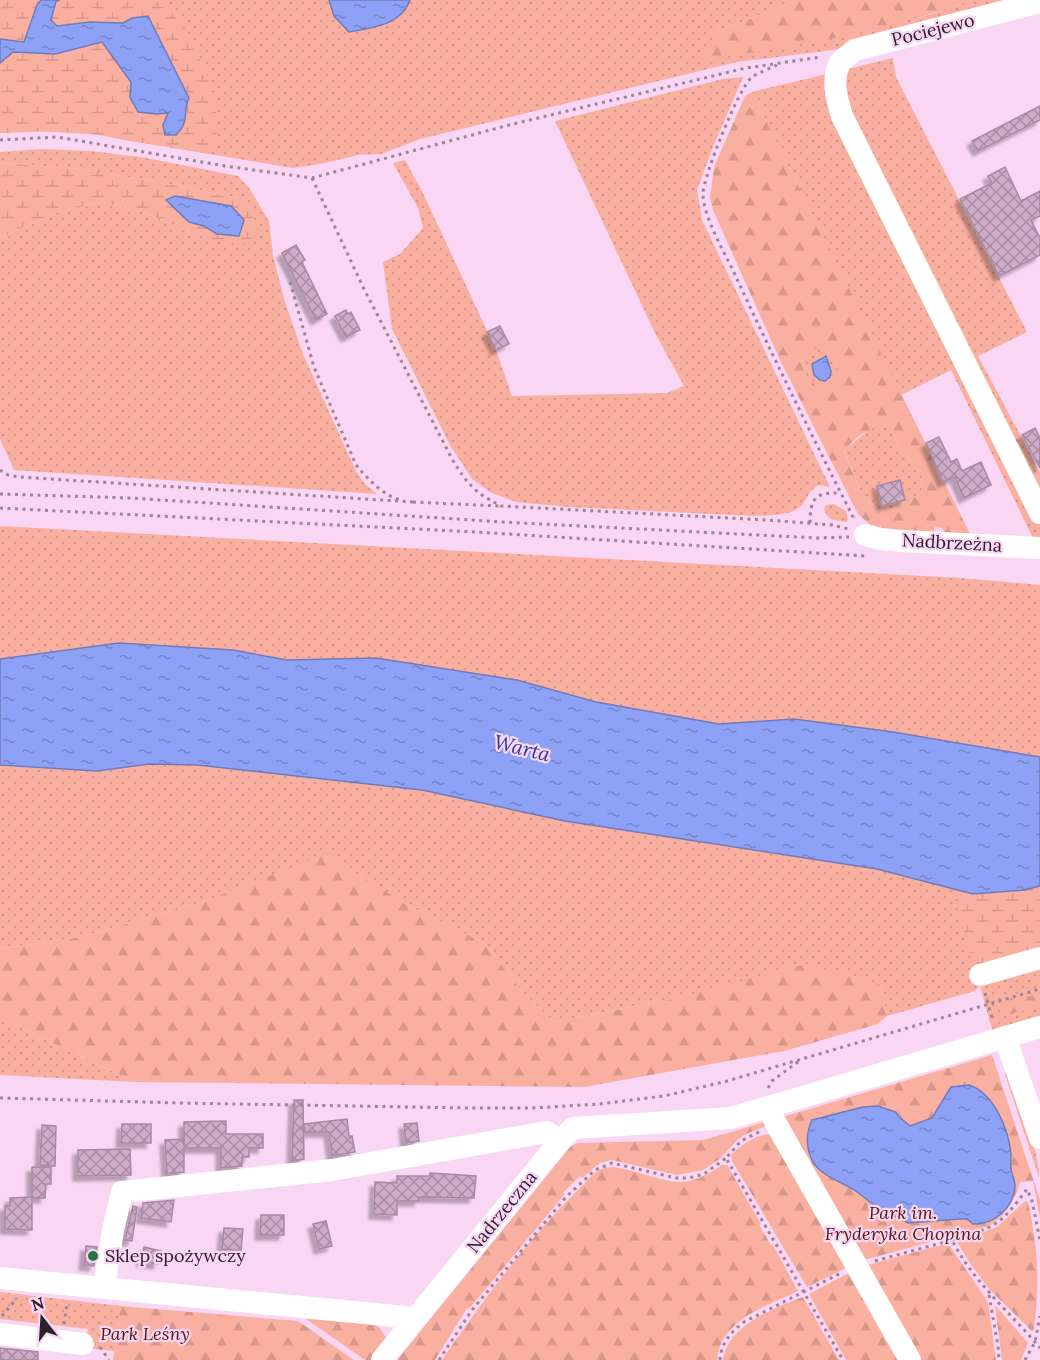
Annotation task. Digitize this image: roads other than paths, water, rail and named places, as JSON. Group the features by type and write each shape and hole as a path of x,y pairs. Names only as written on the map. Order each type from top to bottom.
{"street":[{"name":"Pociejewo","path":"1040,2 855,50 841,62 830,65 842,116 1040,513"},
{"name":"Nadbrzeżna","path":"861,540 881,539 1040,548"},
{"path":"982,984 1040,958"},
{"name":"Nadrzeczna","path":"382,1360 560,1140 573,1128 731,1118 999,1028 1040,1026"},
{"path":"999,1028 1040,1138"},
{"path":"775,1123 910,1360"},
{"path":"104,1288 113,1230 122,1192 332,1170 547,1132 560,1140"},
{"path":"0,1278 416,1318"},
{"path":"0,1334 83,1344"}],"water":[{"path":"41,0 60,0 56,1 51,20 57,26 90,22 123,23 132,18 148,16 189,98 181,130 176,135 165,135 163,125 168,113 138,112 130,97 131,82 102,42 55,54 13,52 0,63 0,39 24,42 37,5"},
{"path":"329,0 410,0 406,8 393,20 376,27 349,32 334,16"},
{"path":"175,196 231,206 244,220 239,236 217,234 204,226 189,222 166,200"},
{"path":"826,356 831,371 830,377 825,381 814,375 812,364"},
{"name":"Warta","path":"119,643 233,650 287,660 376,658 517,680 596,702 719,724 794,719 893,732 1040,757 1040,886 1025,890 973,894 877,869 565,821 422,790 198,765 149,764 97,771 0,765 0,659"},
{"path":"969,1085 978,1089 993,1104 1010,1145 1011,1167 1015,1184 1011,1202 1001,1214 988,1222 973,1224 967,1219 959,1219 908,1223 901,1217 883,1211 853,1189 825,1174 816,1166 809,1154 807,1140 812,1120 863,1107 878,1106 896,1112 910,1126 932,1118 951,1087"}],"place":[{"name":"Sklep spożywczy","path":"93,1256"}],"park label":[{"name":"Park im. Fryderyka Chopina","path":"903,1223"},
{"name":"Park Leśny","path":"145,1334"}]}
